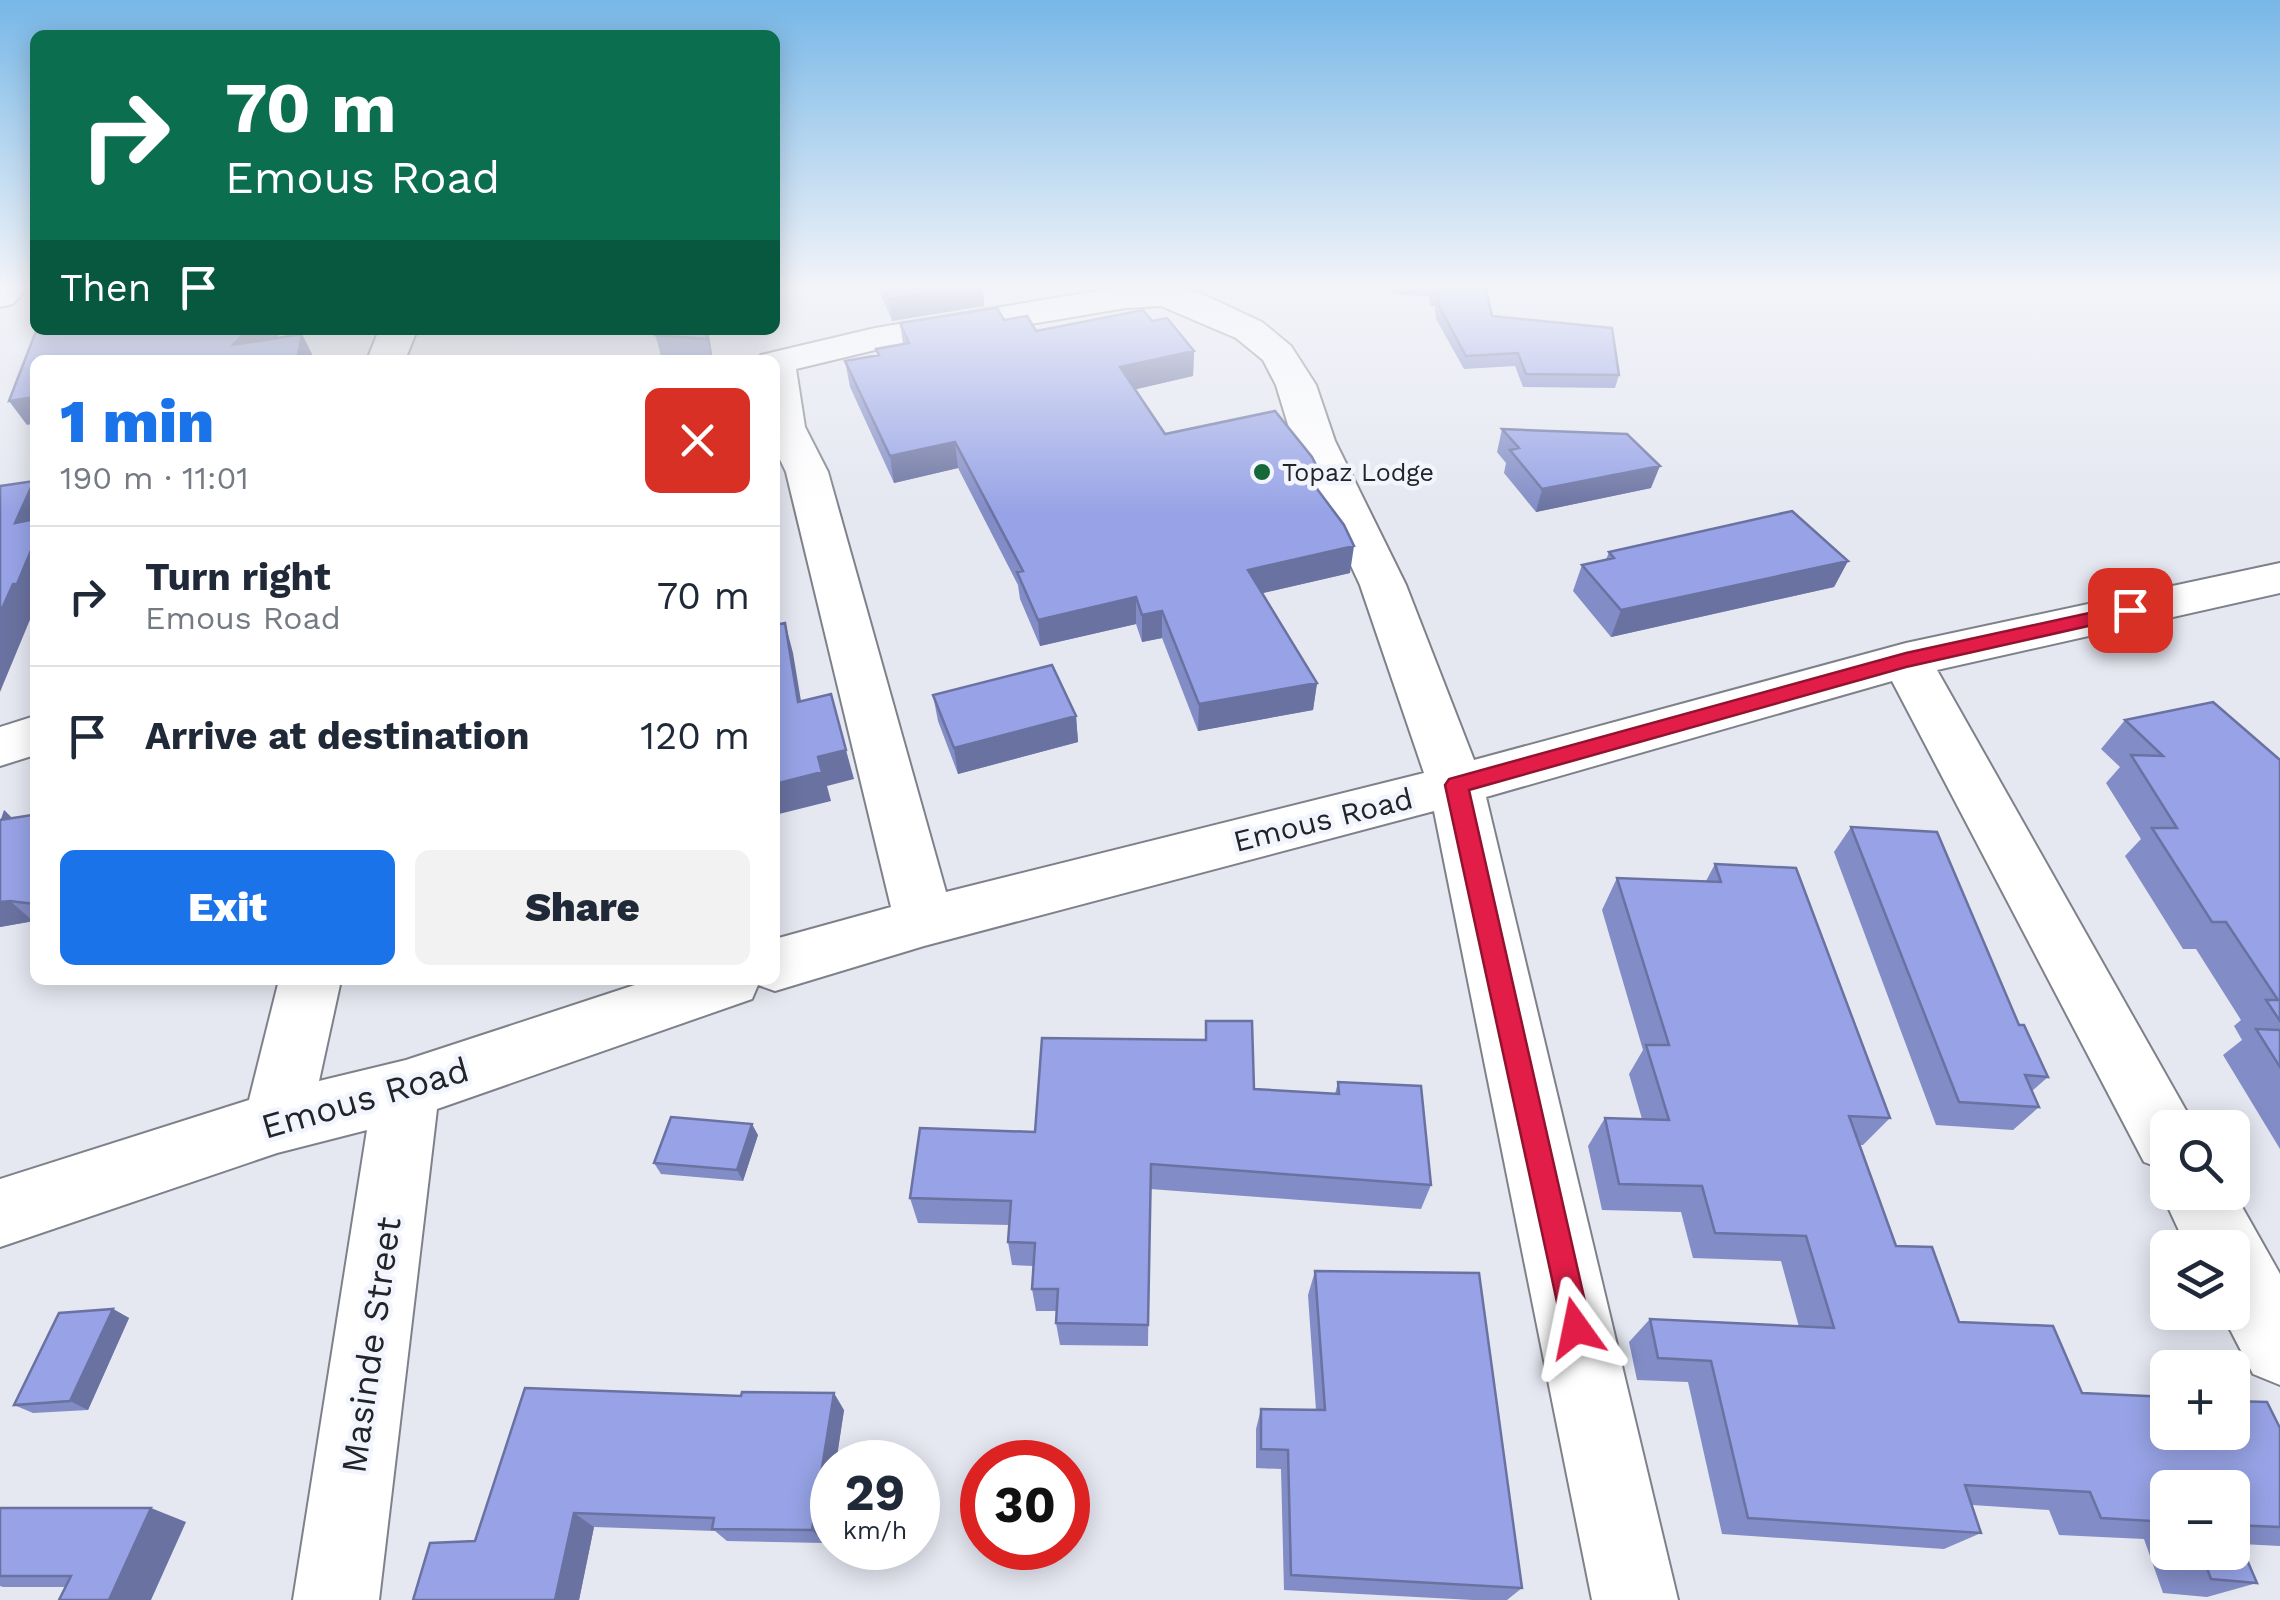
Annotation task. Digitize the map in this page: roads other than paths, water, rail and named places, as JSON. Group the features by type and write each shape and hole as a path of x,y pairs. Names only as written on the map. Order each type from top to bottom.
{"street":[{"path":"1283,363 1296,385 1314,441 1383,585 1456,785 1635,1600"},
{"path":"780,395 785,427 807,472 924,922"},
{"name":"Emous Road","path":"780,964 924,922 1456,785 1906,660 2280,578"},
{"path":"1906,660 2152,1110"},
{"path":"0,747 30,738"},
{"path":"278,1122 309,985"},
{"name":"Emous Road","path":"0,1213 278,1122 406,1090 715,985"},
{"name":"Masinde Street","path":"336,1600 406,1090"},
{"path":"2250,1293 2280,1347"}],"place":[{"name":"Topaz Lodge","path":"1262,472"}]}
